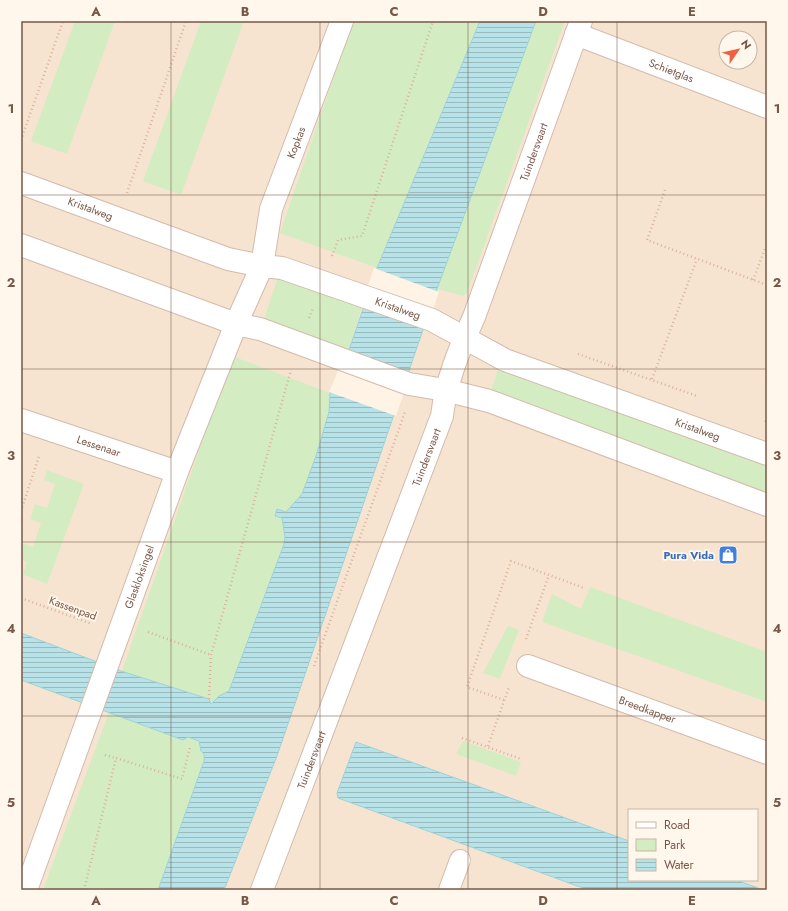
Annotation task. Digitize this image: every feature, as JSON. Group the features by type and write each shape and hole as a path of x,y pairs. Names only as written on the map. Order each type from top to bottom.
{"street":[{"name":"Kopkas","path":"272,267 271,209 342,21"},
{"name":"Schietglas","path":"578,28 767,107"},
{"name":"Tuindersvaart","path":"262,890 442,416 445,390 464,337 474,317 578,28"},
{"name":"Kristalweg","path":"21,183 228,259 272,267 432,320 505,360 767,454"},
{"path":"21,245 236,324 260,329 412,384 445,390 489,402 767,504"},
{"name":"Glaskloksingel","path":"26,890 177,472 236,324 272,267"},
{"name":"Lessenaar","path":"21,420 177,472"},
{"name":"Breedkapper","path":"528,666 767,753"}],"lane":[{"path":"449,890 460,860"}],"path":[{"path":"21,140 63,21"},
{"path":"127,193 186,21"},
{"path":"333,253 338,240 362,236 433,21"},
{"path":"665,190 647,240 767,286"},
{"path":"753,280 767,244"},
{"path":"652,379 697,260"},
{"path":"308,320 314,305"},
{"path":"209,699 211,655 288,377"},
{"path":"313,670 412,384"},
{"path":"765,422 767,417"},
{"path":"21,511 48,429"},
{"path":"504,700 467,687 511,561 584,588"},
{"name":"Kassenpad","path":"21,598 120,633 211,655"},
{"path":"462,738 521,759"},
{"path":"84,890 116,758 182,779 190,747"}],"shaded area":[{"path":"21,21 767,21 767,890 21,890"}],"green space":[{"path":"75,21 115,21 67,154 31,141"},
{"path":"201,21 244,21 181,195 143,181"},
{"path":"353,21 480,21 377,268 280,233"},
{"path":"536,21 565,21 467,293 463,296 437,289"},
{"path":"278,277 362,307 349,350 264,319"},
{"path":"232,356 330,393 329,412 316,456 302,494 286,512 276,509 284,526 284,544 232,686 211,704 209,699 122,671"},
{"path":"500,364 767,462 767,493 490,393"},
{"path":"47,470 84,484 47,584 23,574 27,562 21,560 21,543 33,547 41,523 30,519 35,504 47,508 55,484 44,480"},
{"path":"590,587 767,652 767,702 542,622 552,594 581,609"},
{"path":"508,626 519,630 500,679 483,673"},
{"path":"109,712 183,740 188,737 199,741 201,751 204,754 201,769 158,890 43,890"},
{"path":"463,741 521,762 516,776 456,754"}],"water":[{"path":"480,21 536,21 437,289 277,756 224,890 158,890 204,761 204,754 201,751 199,741 188,737 183,740 21,680 21,633 121,671 209,699 211,704 219,696 229,691 284,544 285,537 282,518 275,516 277,509 286,512 302,494 316,456 329,412 330,393 349,350 377,268"},
{"path":"356,742 628,841 628,881 739,881 764,890 588,890 338,798 337,793"}],"pier":[{"path":"374,268 439,292 426,330 361,306"},
{"path":"347,350 411,373 396,416 329,392"}],"place":[{"name":"Pura Vida","path":"728,555"}]}
